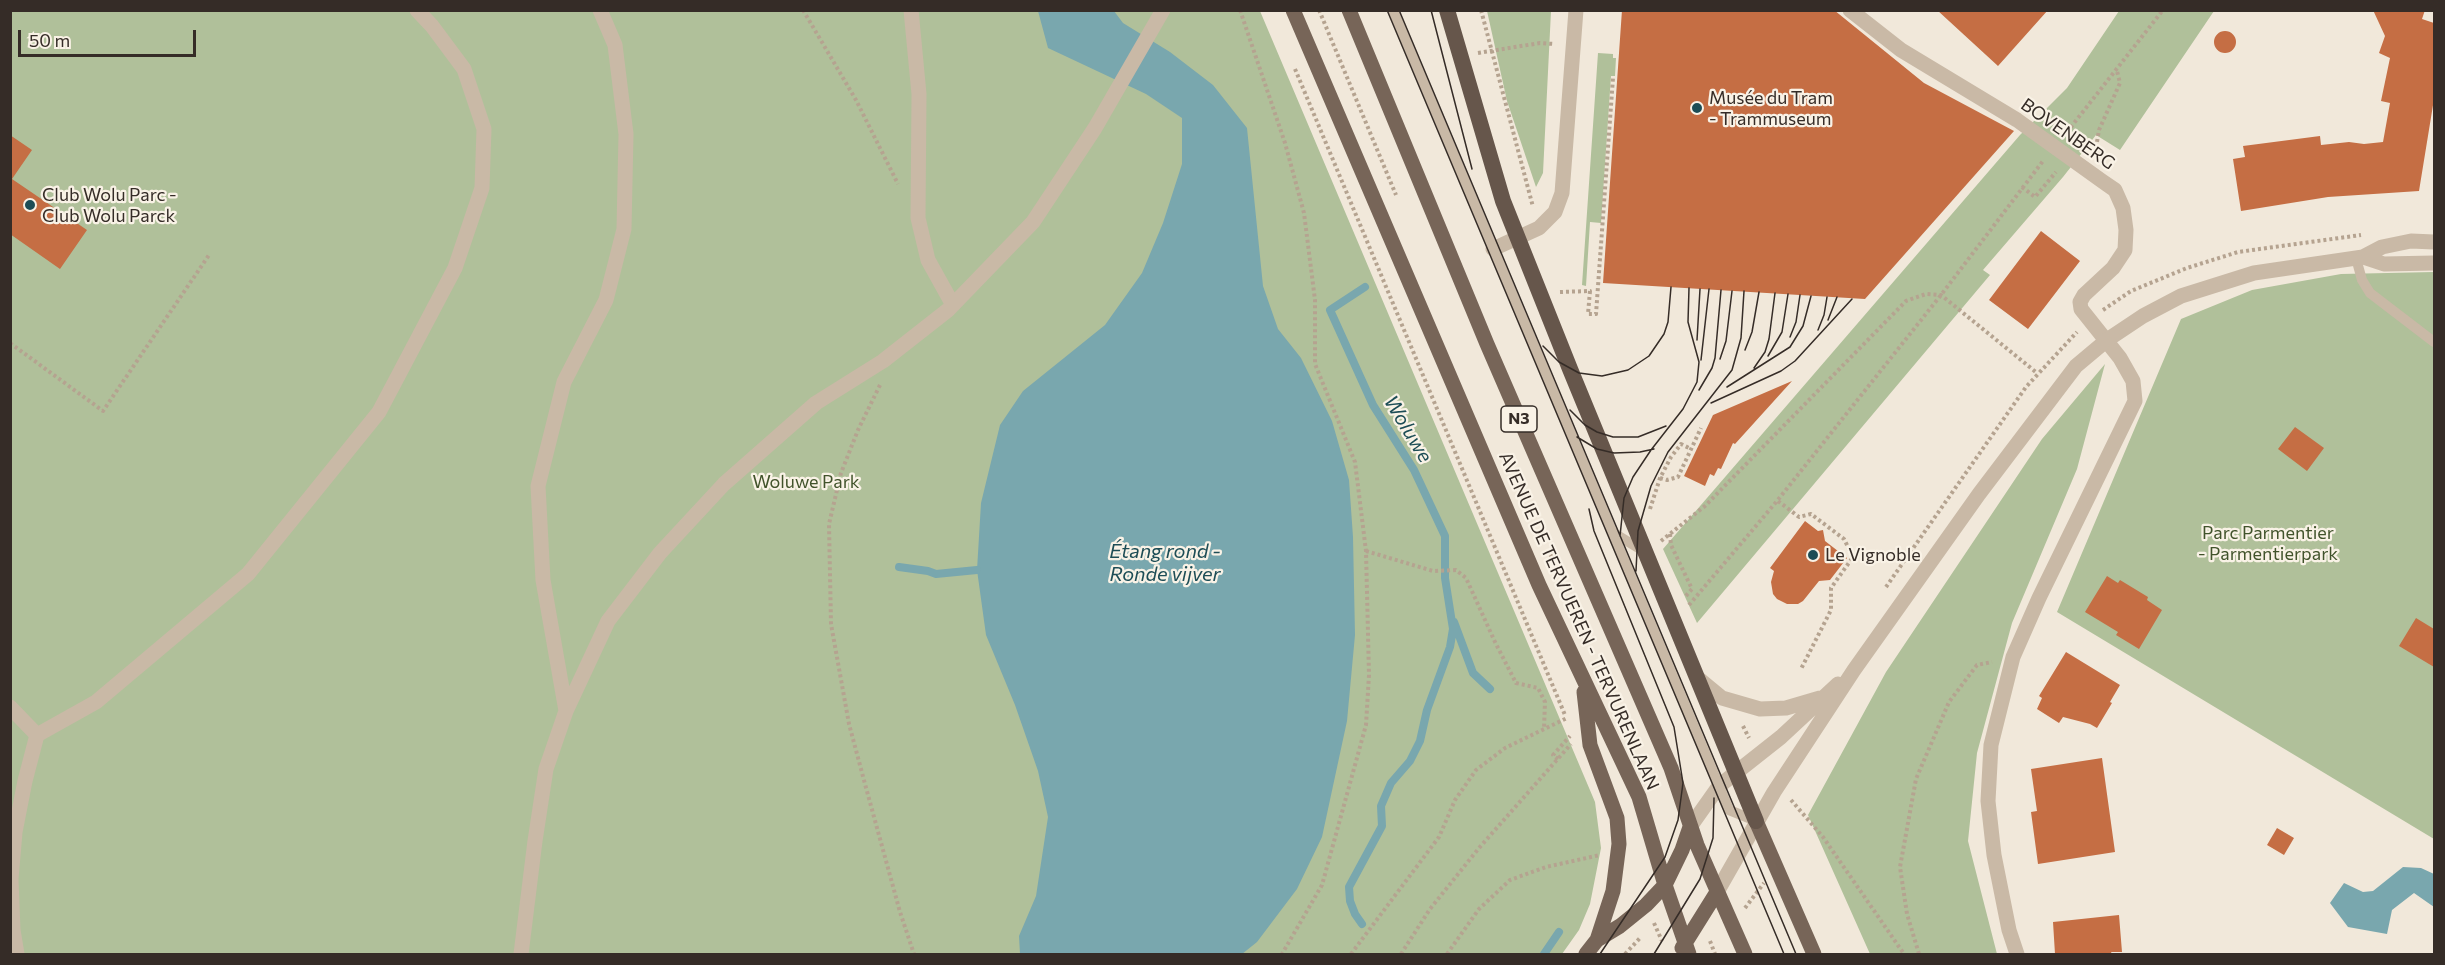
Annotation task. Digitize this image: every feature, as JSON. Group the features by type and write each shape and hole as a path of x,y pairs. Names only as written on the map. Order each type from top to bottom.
{"highway":[{"path":"1447,10 1503,201 1756,821"}],"main road":[{"name":"AVENUE DE TERVUEREN - TERVURENLAAN","path":"1293,10 1539,585 1639,797 1684,951"},
{"name":"AVENUE DE TERVUEREN - TERVURENLAAN","path":"1349,10 1487,344 1671,768 1690,827 1745,954"},
{"path":"1582,677 1590,746 1617,818 1619,843 1613,891 1597,940 1586,954"},
{"path":"1756,821 1814,954"},
{"path":"1597,940 1620,926 1646,905 1665,885 1690,827"},
{"path":"1684,951 1717,892"}],"street":[{"path":"17,954 12,930 11,879 15,832 37,735 96,702 248,574 379,412 450,278 482,188 484,129 464,69 417,10"},
{"path":"566,711 543,580 538,486 564,381 606,300 624,229 626,134 615,45 600,10"},
{"path":"911,10 919,94 918,218 928,260 953,304"},
{"path":"521,954 546,769 566,711 608,621 660,552 724,484 816,403 884,361 953,304 1033,222 1095,128 1163,10"},
{"path":"1493,249 1539,228 1556,212 1562,193 1576,10"},
{"name":"BOVENBERG","path":"1850,10 1901,50 2017,120 2115,190 2123,208 2126,230 2125,250 2113,268 2084,295 2080,302 2081,309 2089,320"},
{"path":"1717,892 1756,821 1854,670 2047,401 2076,366 2107,340 2143,316 2181,296 2253,273 2359,258 2382,247 2411,241 2434,242"},
{"path":"2359,258 2384,264 2434,263"},
{"path":"2017,954 2009,930 1988,801 1991,745 2013,657 2039,598 2135,401 2133,381 2107,340 2089,320"},
{"path":"1690,827 1719,786 1781,737 1854,670"},
{"path":"1699,679 1722,698 1760,709 1786,708 1823,698"},
{"path":"10,707 37,735"}],"lane":[{"path":"1394,10 1729,810 1756,821"},
{"path":"2359,258 2362,280 2370,293 2434,342"},
{"path":"1612,531 1647,553"}],"path":[{"path":"803,10 856,100 906,201 918,218"},
{"path":"1240,10 1285,143 1304,213 1315,300 1315,364 1355,462 1366,551 1370,675 1366,725 1322,885 1281,954"},
{"path":"1319,10 1397,199"},
{"path":"1481,10 1539,228"},
{"path":"2076,121 2163,10"},
{"path":"1460,57 1540,44 1574,45"},
{"path":"1293,66 1570,726"},
{"path":"2101,159 2097,148 2098,130 2120,83 2117,70"},
{"path":"1553,292 1590,291 1588,314 1596,314 1602,264 1613,78"},
{"path":"2022,187 2035,197 2068,158"},
{"path":"1722,566 1777,501 1941,295 2034,172"},
{"path":"10,344 103,411 209,255"},
{"path":"1655,534 1659,543 1706,506 1906,301 1926,294 1941,295 2037,373"},
{"path":"1881,595 2037,373 2089,320"},
{"path":"884,361 879,391 858,430 841,473 829,524 831,624 852,734 900,912 914,954"},
{"path":"1660,478 1667,480 1678,477 1701,428"},
{"path":"1645,506 1649,516 1660,478 1681,444 1691,449"},
{"path":"1777,501 1799,518 1811,514 1844,538 1853,557 1831,588 1831,610 1801,669"},
{"path":"1670,534 1671,545 1692,589"},
{"path":"1541,542 1566,576"},
{"path":"1366,551 1433,571 1456,570 1466,578 1516,683 1538,688 1545,702 1544,729"},
{"path":"1679,594 1688,614"},
{"path":"1919,954 1907,914 1900,867 1916,779 1948,702 1977,665 2013,657"},
{"path":"1351,954 1439,837 1455,800 1476,770 1505,748 1567,718"},
{"path":"1553,755 1561,761 1576,741 1573,734"},
{"path":"1401,954 1430,909 1479,848 1529,795"},
{"path":"1787,795 1823,837 1904,954"},
{"path":"1447,954 1479,909 1510,880 1546,867 1606,854"},
{"path":"1714,954 1752,898 1777,868"},
{"path":"1648,929 1654,924 1664,948"},
{"path":"1625,954 1642,935"}],"green space":[{"name":"Woluwe Park","path":"10,11 1260,11 1595,802 1601,848 1590,904 1579,930 1562,954 11,954"},
{"path":"1487,11 1551,11 1543,173 1536,187 1507,101"},
{"path":"2119,11 2214,11 2120,150 2096,135 1983,270 1990,275 1697,623 1663,549 2020,135 2067,88"},
{"path":"1598,53 1613,54 1613,58 1616,58 1615,76 1611,76 1601,223 1590,222 1586,286 1582,285"},
{"name":"Parc Parmentier - Parmentierpark","path":"2434,272 2434,839 2057,612 2181,319 2252,290 2341,274"},
{"path":"2105,364 2077,469 2012,623 1977,753 1968,841 1997,954 1870,954 1808,815 1886,672 2042,439"}],"water":[{"name":"Étang rond - Ronde vijver","path":"1038,11 1114,11 1123,23 1170,52 1213,85 1247,128 1263,286 1278,329 1301,358 1332,421 1349,480 1355,635 1347,721 1322,837 1297,889 1257,942 1242,954 1020,954 1019,936 1036,896 1048,817 1038,771 1015,705 986,635 977,570 981,503 1000,425 1023,391 1105,325 1142,273 1163,223 1182,164 1182,118 1146,94 1048,48"},
{"path":"2403,867 2421,868 2434,874 2434,907 2414,893 2392,910 2387,934 2348,927 2330,903 2344,883 2363,892 2373,891"}],"building":[{"path":"1622,10 1834,10 1924,83 2014,131 1865,299 1603,283"},
{"path":"1937,10 2048,10 1998,66"},
{"path":"2373,10 2425,10 2422,19 2434,23 2434,99 2419,191 2328,197 2241,211 2233,159 2245,157 2243,146 2320,136 2321,145 2383,142 2390,103 2381,101 2390,58 2379,53 2385,36"},
{"path":"2225,31 2235,38 2236,42 2229,52 2225,53 2215,46 2214,42 2221,32"},
{"name":"Club Wolu Parc - Club Wolu Parck","path":"10,135 32,150 12,179 87,230 60,269 10,234"},
{"path":"2041,231 2080,261 2028,329 1989,300"},
{"path":"1792,381 1735,444 1733,443 1721,469 1718,468 1714,476 1710,474 1705,486 1684,476 1713,415"},
{"path":"2295,427 2324,448 2307,471 2278,449"},
{"path":"1805,521 1818,531 1823,530 1825,541 1847,558 1830,580 1819,581 1803,601 1798,604 1787,604 1773,594 1771,582 1774,571 1770,568"},
{"path":"2107,576 2118,583 2120,580 2148,597 2147,600 2162,610 2139,649 2116,635 2118,632 2085,612"},
{"path":"2416,618 2434,629 2434,667 2399,646"},
{"path":"2066,652 2120,685 2097,728 2063,717 2059,723 2037,709 2042,698 2039,696"},
{"path":"2102,758 2115,852 2038,864 2031,812 2037,811 2031,769"},
{"path":"2277,828 2294,838 2284,855 2267,845"},
{"path":"2119,915 2122,952 2055,954 2053,922"}],"waterway":[{"name":"Woluwe","path":"1362,924 1350,901 1349,887 1382,826 1381,806 1391,783 1410,761 1420,741 1427,710 1450,647 1453,629 1445,578 1445,536 1414,470 1373,405 1330,310 1365,287"},
{"path":"899,567 936,574 977,570"},
{"name":"Woluwe","path":"1454,622 1473,673 1490,689"},
{"path":"1544,954 1559,932"}],"tram line":[{"path":"1387,10 1784,954"},
{"path":"1399,10 1796,954"},
{"path":"1431,10 1472,169"},
{"path":"1543,346 1559,362 1579,373 1602,376 1628,370 1649,356 1664,334 1668,322 1671,287"},
{"path":"1620,536 1624,498 1633,477 1683,409 1697,382 1699,362 1688,322 1689,288"},
{"path":"1697,340 1700,289"},
{"path":"1701,360 1709,289"},
{"path":"1699,390 1715,358 1721,290"},
{"path":"1720,359 1726,341 1732,291"},
{"path":"1636,571 1638,531 1651,486 1668,452 1732,370 1741,338 1744,291"},
{"path":"1745,350 1752,332 1759,292"},
{"path":"1754,368 1765,352 1769,339 1775,293"},
{"path":"1768,356 1782,332 1788,294"},
{"path":"1790,337 1796,322 1800,295"},
{"path":"1727,387 1790,347 1803,326 1811,296"},
{"path":"1818,330 1824,315 1827,297"},
{"path":"1828,320 1837,297"},
{"path":"1711,403 1781,371 1795,361 1852,299"},
{"path":"1570,410 1585,425 1613,437 1638,437 1666,426"},
{"path":"1577,437 1597,449 1614,453 1654,449"},
{"path":"1589,509 1594,531 1674,727 1683,783 1678,820 1665,857 1600,954"},
{"path":"1654,954 1700,879 1713,838 1714,798"}],"place":[{"name":"Musée du Tram - Trammuseum","path":"1697,108"},
{"name":"Club Wolu Parc - Club Wolu Parck","path":"30,205"},
{"name":"Le Vignoble","path":"1813,555"}]}
